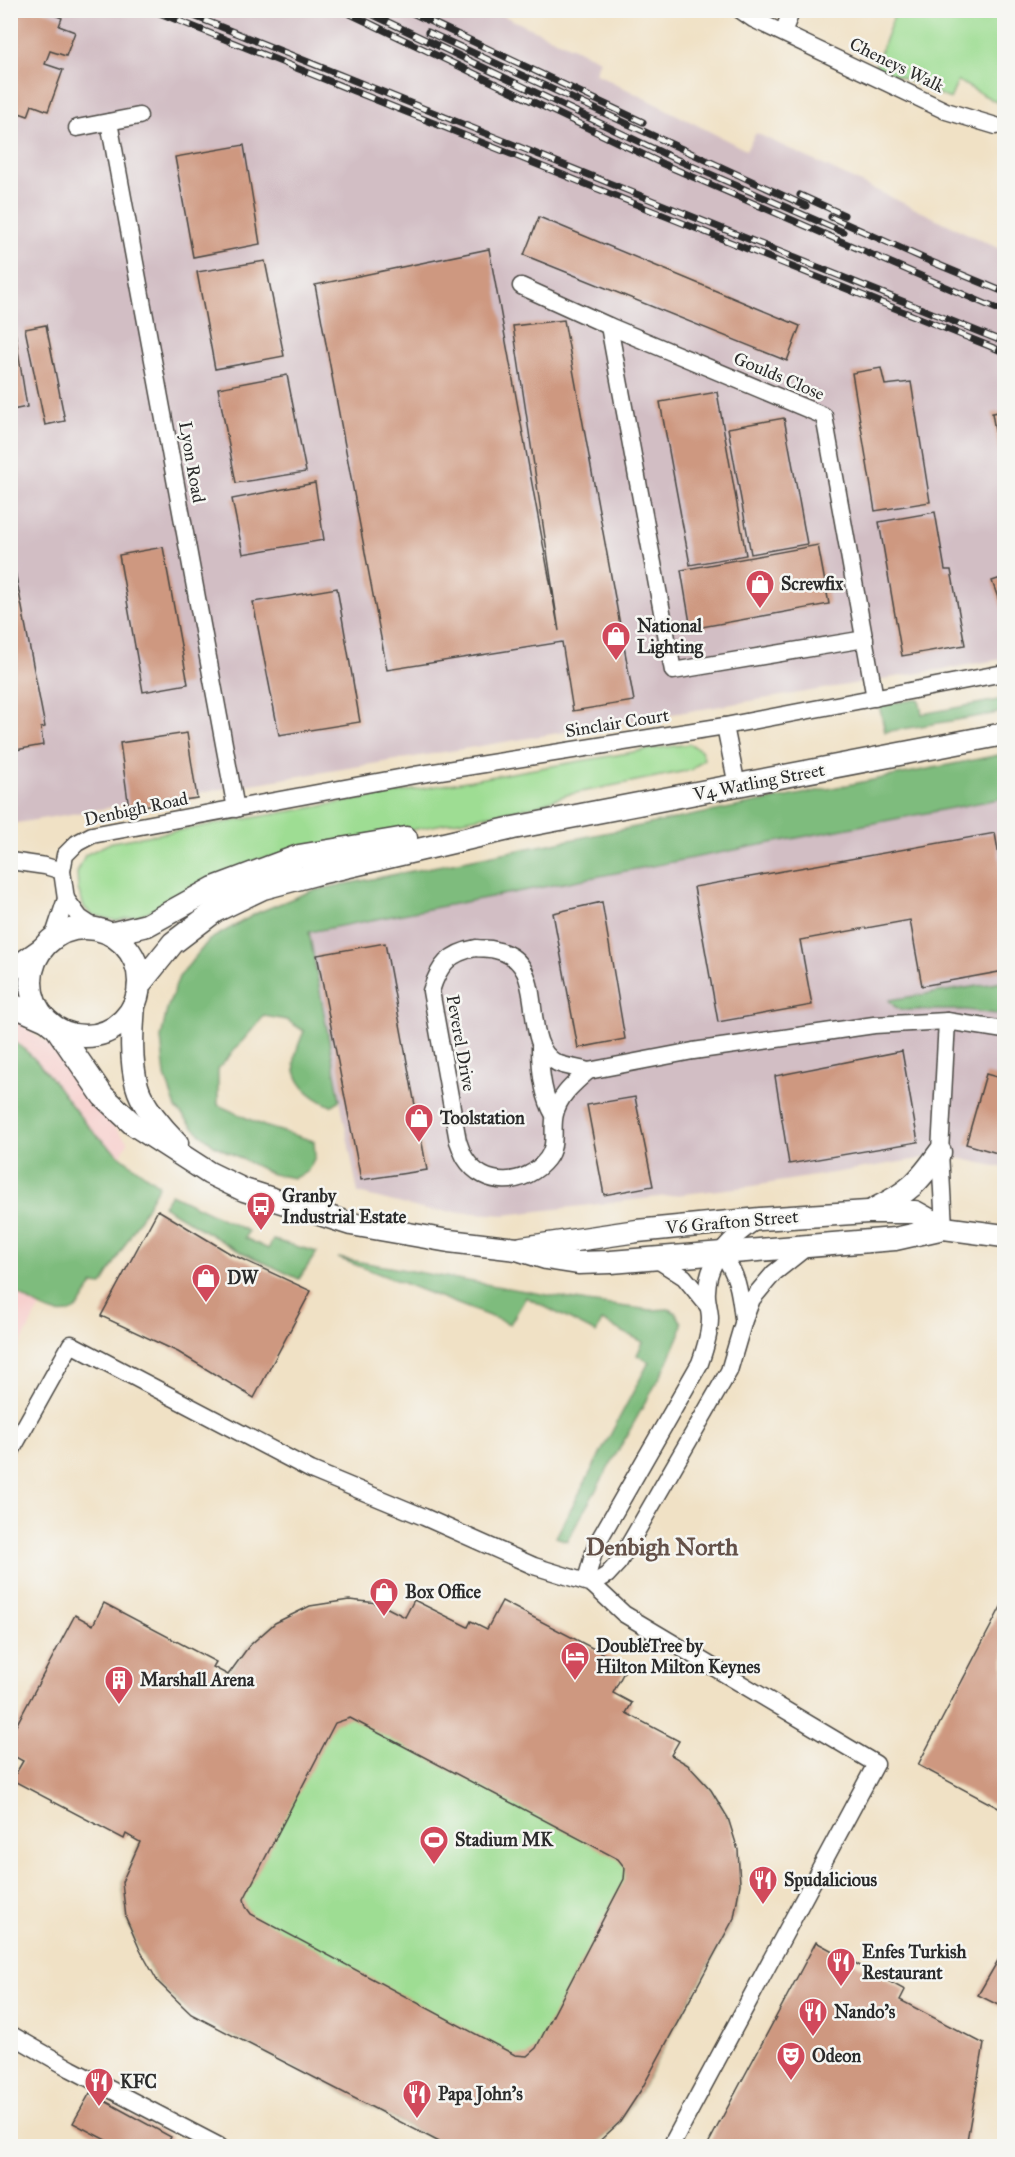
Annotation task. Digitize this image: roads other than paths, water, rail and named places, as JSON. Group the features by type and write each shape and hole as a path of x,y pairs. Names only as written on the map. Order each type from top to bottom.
{"street":[{"name":"Cheneys Walk","path":"740,10 753,19 946,111 996,126"},
{"path":"783,32 792,10"},
{"path":"77,128 138,116"},
{"name":"Lyon Road","path":"109,122 236,809"},
{"name":"Goulds Close","path":"521,286 609,326 824,416 875,698"},
{"path":"609,326 673,671 865,639"},
{"name":"Sinclair Court","path":"236,809 415,775 725,726 1005,673"},
{"path":"725,726 737,786"},
{"name":"V4 Watling Street","path":"137,995 173,943 215,911 263,888 513,828 1005,734"},
{"name":"Denbigh Road","path":"62,871 65,855 77,843 92,835 236,809"},
{"name":"V4 Watling Street","path":"102,931 147,925 214,888 299,856 413,837 513,828"},
{"path":"10,861 62,871 66,899 80,918 126,947 136,965 137,995 124,1020 109,1031 92,1036 74,1035 10,1004"},
{"path":"52,1025 35,1004 31,985 33,966 47,944 66,899"},
{"path":"10,967 18,966 47,944 73,929 102,931"},
{"name":"Peverel Drive","path":"554,1115 548,1106 540,1069 540,1047 527,976 519,963 496,950 476,948 459,951 436,975 431,992 454,1120 464,1157 473,1168 489,1178 505,1182 521,1178 538,1169 549,1157 555,1138 554,1115 559,1102 567,1090 588,1071"},
{"name":"V6 Grafton Street","path":"137,995 131,1034 137,1087 158,1124 209,1173"},
{"path":"540,1047 556,1063 588,1071 693,1051 874,1024 948,1021 1005,1030"},
{"path":"944,1228 940,1152 948,1021"},
{"name":"V6 Grafton Street","path":"52,1025 103,1096 133,1124 209,1173 244,1190 351,1224 449,1241 517,1248 546,1258 578,1263 656,1259 895,1239 944,1228 1005,1236"},
{"path":"868,1212 903,1195 923,1176 940,1152"},
{"name":"V6 Grafton Street","path":"517,1248 637,1231 760,1219 868,1212 915,1212 944,1228"},
{"path":"592,1584 588,1573 596,1545 700,1363 708,1343 710,1316 708,1280 711,1267 733,1238 760,1219"},
{"path":"637,1231 677,1239 695,1239 712,1246 734,1272 739,1284 744,1320"},
{"path":"592,1584 607,1575 619,1562 729,1371 752,1299 774,1273 808,1246"},
{"path":"656,1259 684,1277 708,1306"},
{"path":"10,1453 71,1344 311,1470 534,1566 592,1584 624,1614 876,1764 671,2146"},
{"path":"10,2034 71,2069 219,2146"}],"railway":[{"path":"152,10 1004,352"},
{"path":"179,10 1004,342"},
{"path":"342,10 663,164 1004,312"},
{"path":"363,10 671,157 843,232"},
{"path":"406,10 643,122"},
{"path":"428,32 806,206"},
{"path":"800,195 844,215"},
{"path":"831,217 1004,292"}],"place":[{"name":"Screwfix","path":"760,610"},
{"name":"National Lighting","path":"616,662"},
{"name":"Toolstation","path":"419,1144"},
{"name":"Granby Industrial Estate","path":"261,1232"},
{"name":"DW","path":"206,1304"},
{"name":"Box Office","path":"384,1618"},
{"name":"DoubleTree by Hilton Milton Keynes","path":"575,1682"},
{"name":"Marshall Arena","path":"119,1706"},
{"name":"Stadium MK","path":"434,1866"},
{"name":"Spudalicious","path":"763,1906"},
{"name":"Enfes Turkish Restaurant","path":"841,1988"},
{"name":"Nando's","path":"813,2038"},
{"name":"Odeon","path":"791,2082"},
{"name":"KFC","path":"99,2108"},
{"name":"Papa John's","path":"417,2120"}],"district":[{"name":"Denbigh North","path":"662,1547"}]}
